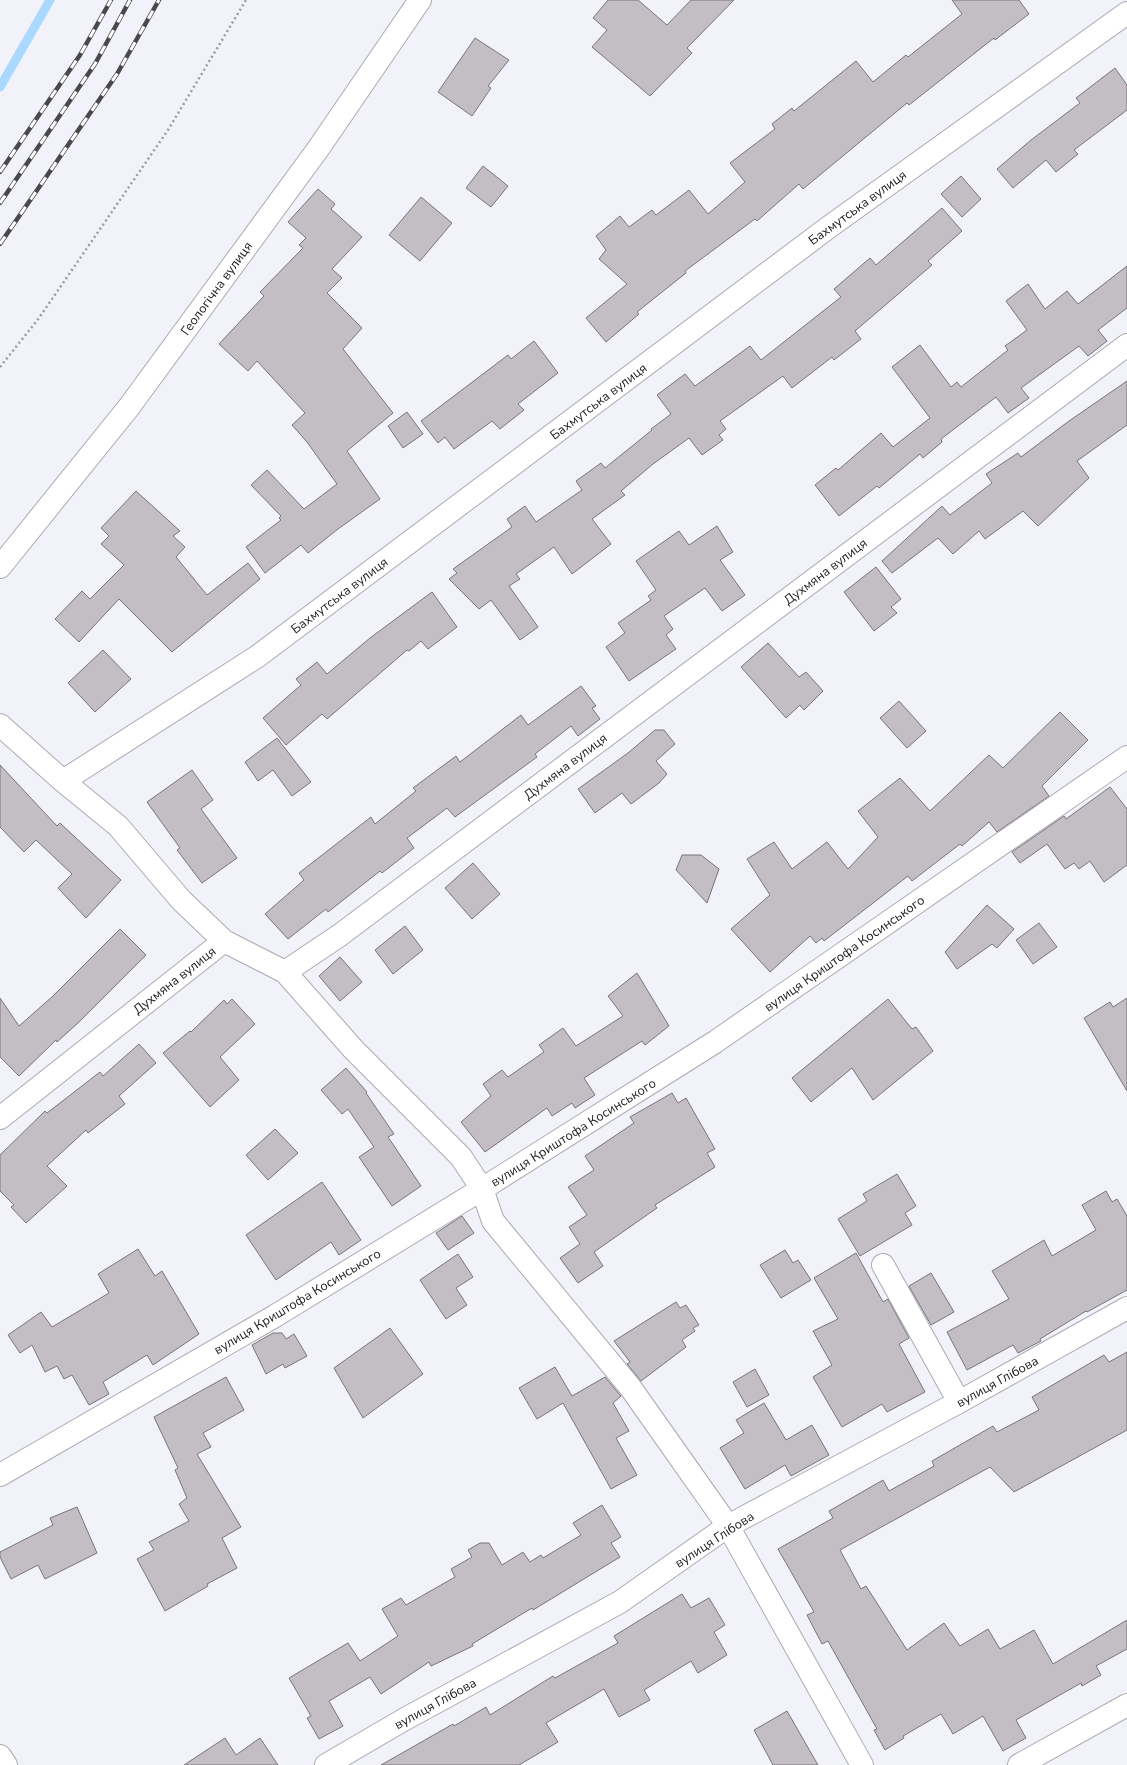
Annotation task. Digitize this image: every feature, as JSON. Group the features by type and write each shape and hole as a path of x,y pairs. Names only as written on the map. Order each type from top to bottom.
{"street":[{"name":"Геологічна вулиця","path":"0,567 130,407 318,149 420,0"},
{"name":"Бахмутська вулиця","path":"63,781 258,656 829,227 1127,13"},
{"name":"Духмяна вулиця","path":"0,1118 224,941 285,972 340,935 1127,345"},
{"path":"0,725 63,781 118,826 181,900 224,941"},
{"name":"вулиця Криштофа Косинського","path":"0,1475 275,1316 482,1189 715,1042 1127,757"},
{"path":"285,972 354,1050 461,1157 482,1189 493,1221 630,1387 728,1526 862,1765"},
{"path":"883,1266 959,1402"},
{"name":"вулиця Глібова","path":"326,1765 405,1719 620,1602 728,1526 959,1402 1127,1308"},
{"path":"1019,1765 1127,1705"},
{"path":"0,1756 6,1765"}],"path":[{"path":"0,367 38,318 168,130 246,0"}],"building":[{"path":"608,0 638,0 667,25 691,0 734,0 687,48 692,53 650,96 592,47 607,30 593,18"},
{"path":"952,0 1019,0 1029,14 995,40 994,38 909,105 907,103 803,189 799,184 757,221 755,219 685,271 686,273 637,312 639,314 606,342 586,318 627,284 599,259 606,250 596,236 620,216 629,227 652,210 656,215 689,190 708,214 745,182 730,163 775,129 772,124 792,108 794,111 856,61 873,82 906,55 908,57 962,14"},
{"path":"475,38 509,60 488,86 491,88 472,116 438,92"},
{"path":"1115,68 1127,85 1127,110 1074,150 1078,154 1056,172 1046,160 1013,188 997,169 1031,140 1080,103 1076,98"},
{"path":"483,166 508,186 491,207 466,188"},
{"path":"961,176 981,199 962,217 941,194"},
{"path":"318,189 335,204 331,209 362,237 332,269 342,278 327,293 362,328 343,349 393,413 347,451 380,499 338,529 308,553 301,545 265,573 246,547 281,520 279,518 281,516 251,485 267,470 304,509 337,484 307,442 292,425 305,413 257,361 248,371 219,344 264,296 260,292 303,248 299,245 306,238 288,222"},
{"path":"421,197 452,223 420,261 389,235"},
{"path":"942,208 962,231 928,261 932,265 855,331 861,339 834,360 832,357 792,388 783,376 720,421 726,429 719,435 723,440 702,455 689,438 653,464 621,491 625,495 592,519 611,544 572,574 554,547 516,574 520,579 509,586 538,627 520,640 491,600 479,609 449,579 457,573 453,569 512,527 507,519 525,506 536,522 582,490 576,481 601,463 605,468 671,414 657,395 685,374 695,386 750,346 761,360 841,297 834,289 870,258 876,265"},
{"path":"1127,266 1127,308 1098,330 1107,341 1088,356 1079,346 1021,388 1029,398 1008,413 996,397 941,439 942,442 923,458 920,454 879,488 877,486 839,516 815,485 836,468 838,470 881,433 893,447 930,418 892,367 920,345 951,387 957,382 961,387 1008,350 1005,346 1027,330 1006,301 1028,284 1045,309 1067,291 1078,304"},
{"path":"534,341 558,373 518,404 524,410 500,429 492,421 454,449 445,437 438,443 421,421 508,355 511,359"},
{"path":"1127,381 1127,425 1077,461 1089,478 1038,526 1023,511 985,539 979,531 953,554 938,538 892,573 882,561 942,506 950,515 992,483 986,474 1018,453 1021,457 1069,421"},
{"path":"407,412 423,434 403,448 388,426"},
{"path":"136,491 180,531 173,536 185,547 176,557 207,595 248,563 260,579 172,652 119,599 79,642 55,619 82,591 90,599 124,565 101,544 109,536 101,528"},
{"path":"717,526 733,552 720,560 745,595 722,611 705,588 664,616 673,629 666,635 676,649 629,681 606,647 625,633 618,623 651,600 648,596 656,590 636,561 679,531 689,545"},
{"path":"876,567 901,599 891,607 897,613 874,631 844,592"},
{"path":"432,592 457,627 428,649 421,641 409,651 407,650 327,719 322,714 286,745 263,718 301,685 296,679 317,662 327,674 370,638"},
{"path":"768,643 799,677 806,672 823,691 804,710 800,705 786,718 741,667"},
{"path":"103,650 131,679 95,712 68,683"},
{"path":"581,686 596,706 592,708 600,719 578,736 571,726 535,754 537,757 455,817 447,808 407,838 414,848 382,873 380,871 328,912 326,909 288,939 265,914 304,880 299,873 371,817 375,824 416,791 413,788 456,756 460,762 521,715 528,725"},
{"path":"899,701 926,731 907,748 880,718"},
{"path":"1060,712 1088,740 1042,786 1049,796 997,832 989,822 962,846 960,844 912,881 908,876 824,941 822,938 816,943 810,936 770,972 731,929 770,895 747,859 774,842 792,869 827,842 848,869 878,837 858,811 900,778 930,811 989,755 1003,768"},
{"path":"655,730 664,730 675,744 656,761 667,774 659,783 631,804 622,793 595,813 578,789 628,753"},
{"path":"277,738 311,782 292,796 273,770 258,781 245,762"},
{"path":"0,765 57,826 60,823 121,880 86,918 58,888 72,874 36,840 24,852 0,827"},
{"path":"192,770 213,800 201,809 237,858 202,883 177,850 180,848 147,802"},
{"path":"1110,787 1127,809 1127,865 1104,882 1090,861 1079,869 1074,863 1065,869 1047,844 1020,863 1012,852 1064,816 1066,819"},
{"path":"682,855 701,855 719,869 707,903 676,870"},
{"path":"473,863 500,894 472,919 445,888"},
{"path":"987,905 1014,929 997,948 992,944 957,969 945,952"},
{"path":"1039,923 1057,947 1033,964 1016,940"},
{"path":"405,926 423,950 393,974 375,950"},
{"path":"120,929 146,955 79,1022 57,1042 56,1040 19,1076 0,1057 0,998 19,1026 53,996"},
{"path":"340,957 362,982 340,1001 319,976"},
{"path":"637,973 669,1026 645,1045 642,1041 584,1078 595,1095 575,1108 572,1103 552,1116 547,1108 485,1152 461,1122 491,1096 483,1084 502,1070 508,1077 544,1052 539,1045 563,1028 576,1046 623,1016 608,996"},
{"path":"1127,998 1127,1091 1084,1018 1110,1002 1113,1007"},
{"path":"232,999 255,1024 220,1057 239,1080 210,1107 163,1053 190,1031 191,1032 224,1000 227,1004"},
{"path":"888,999 912,1029 916,1027 933,1051 873,1100 852,1068 811,1102 792,1078"},
{"path":"139,1044 156,1063 119,1096 125,1104 88,1133 86,1130 47,1166 67,1186 26,1223 11,1207 14,1205 0,1191 0,1155 45,1111 47,1113 100,1072 103,1076"},
{"path":"346,1068 367,1092 366,1093 394,1134 388,1137 421,1186 392,1206 359,1157 374,1147 348,1109 342,1114 321,1090"},
{"path":"672,1093 678,1103 686,1098 715,1149 707,1153 715,1167 655,1205 657,1208 594,1252 603,1266 578,1283 560,1258 580,1244 569,1227 587,1215 568,1187 594,1170 585,1156 634,1123 630,1117"},
{"path":"275,1129 298,1153 268,1180 246,1155"},
{"path":"897,1174 916,1206 905,1213 912,1225 860,1256 838,1219 867,1201 863,1194"},
{"path":"322,1182 361,1240 339,1255 331,1242 276,1280 246,1235"},
{"path":"1106,1191 1112,1202 1117,1199 1127,1216 1127,1290 1087,1312 1086,1311 1040,1339 1041,1341 1018,1353 1013,1345 967,1370 947,1332 1009,1299 992,1271 1044,1240 1052,1256 1096,1230 1082,1205"},
{"path":"462,1216 474,1233 448,1250 436,1233"},
{"path":"138,1249 155,1276 162,1271 199,1334 153,1365 147,1355 103,1382 109,1394 89,1405 72,1375 64,1379 57,1366 45,1372 32,1345 20,1353 8,1335 41,1312 52,1327 109,1293 98,1274"},
{"path":"785,1250 793,1263 798,1260 811,1280 781,1298 760,1265"},
{"path":"856,1253 883,1302 888,1299 909,1338 899,1344 925,1392 887,1412 882,1404 842,1427 813,1377 832,1365 813,1331 838,1319 814,1278"},
{"path":"458,1254 473,1277 456,1288 467,1305 446,1319 420,1280"},
{"path":"931,1273 954,1312 931,1325 909,1286"},
{"path":"676,1302 680,1308 686,1305 699,1325 693,1328 695,1331 682,1340 686,1347 641,1381 627,1364 630,1362 614,1341"},
{"path":"390,1328 423,1374 363,1418 334,1368"},
{"path":"273,1333 282,1333 286,1339 294,1334 307,1356 285,1368 283,1364 266,1374 252,1345"},
{"path":"1127,1352 1127,1430 1014,1492 990,1467 840,1550 861,1589 866,1586 907,1650 944,1623 960,1646 988,1629 1000,1649 1034,1630 1053,1664 1127,1620 1127,1649 1096,1666 1101,1675 1082,1686 1081,1683 1016,1720 1026,1738 1003,1751 983,1716 953,1734 941,1714 903,1736 904,1738 885,1750 874,1730 877,1729 828,1641 822,1644 807,1615 814,1612 778,1549 833,1518 829,1511 883,1480 889,1491 934,1466 932,1461 993,1426 997,1432 1039,1410 1032,1397 1104,1355 1109,1362"},
{"path":"555,1367 572,1396 605,1377 621,1396 613,1403 629,1431 616,1438 637,1475 611,1489 563,1403 537,1419 519,1388"},
{"path":"755,1369 769,1395 747,1407 733,1382"},
{"path":"226,1377 244,1410 203,1433 211,1447 197,1454 241,1527 222,1538 237,1568 207,1584 208,1586 165,1611 137,1559 154,1550 149,1542 189,1521 179,1504 187,1498 175,1470 178,1468 154,1417"},
{"path":"764,1403 786,1440 812,1425 829,1455 791,1476 785,1465 745,1489 720,1448 744,1433 736,1420"},
{"path":"602,1505 621,1537 611,1543 620,1557 533,1610 532,1608 472,1644 473,1646 431,1666 429,1662 381,1694 370,1677 329,1701 343,1726 319,1739 307,1718 311,1716 289,1678 348,1643 360,1661 398,1636 382,1609 401,1598 406,1605 455,1577 451,1569 472,1557 468,1550 480,1543 489,1543 502,1565 523,1552 530,1562 541,1555 543,1558 581,1535 573,1523"},
{"path":"77,1507 97,1553 45,1579 38,1565 11,1579 0,1557 0,1552 53,1525 50,1518"},
{"path":"682,1594 691,1608 709,1598 725,1625 714,1632 727,1655 698,1673 691,1661 644,1690 650,1700 619,1717 604,1689 546,1723 558,1742 519,1765 381,1765 486,1707 490,1715 553,1676 555,1678 618,1643 614,1636"},
{"path":"787,1711 818,1765 773,1765 754,1730"},
{"path":"225,1738 236,1755 260,1738 278,1765 184,1765"}],"waterway":[{"path":"0,87 50,0"}],"railway":[{"path":"0,172 80,55 111,0"},
{"path":"0,203 95,64 130,0"},
{"path":"0,244 117,74 159,0"}]}
